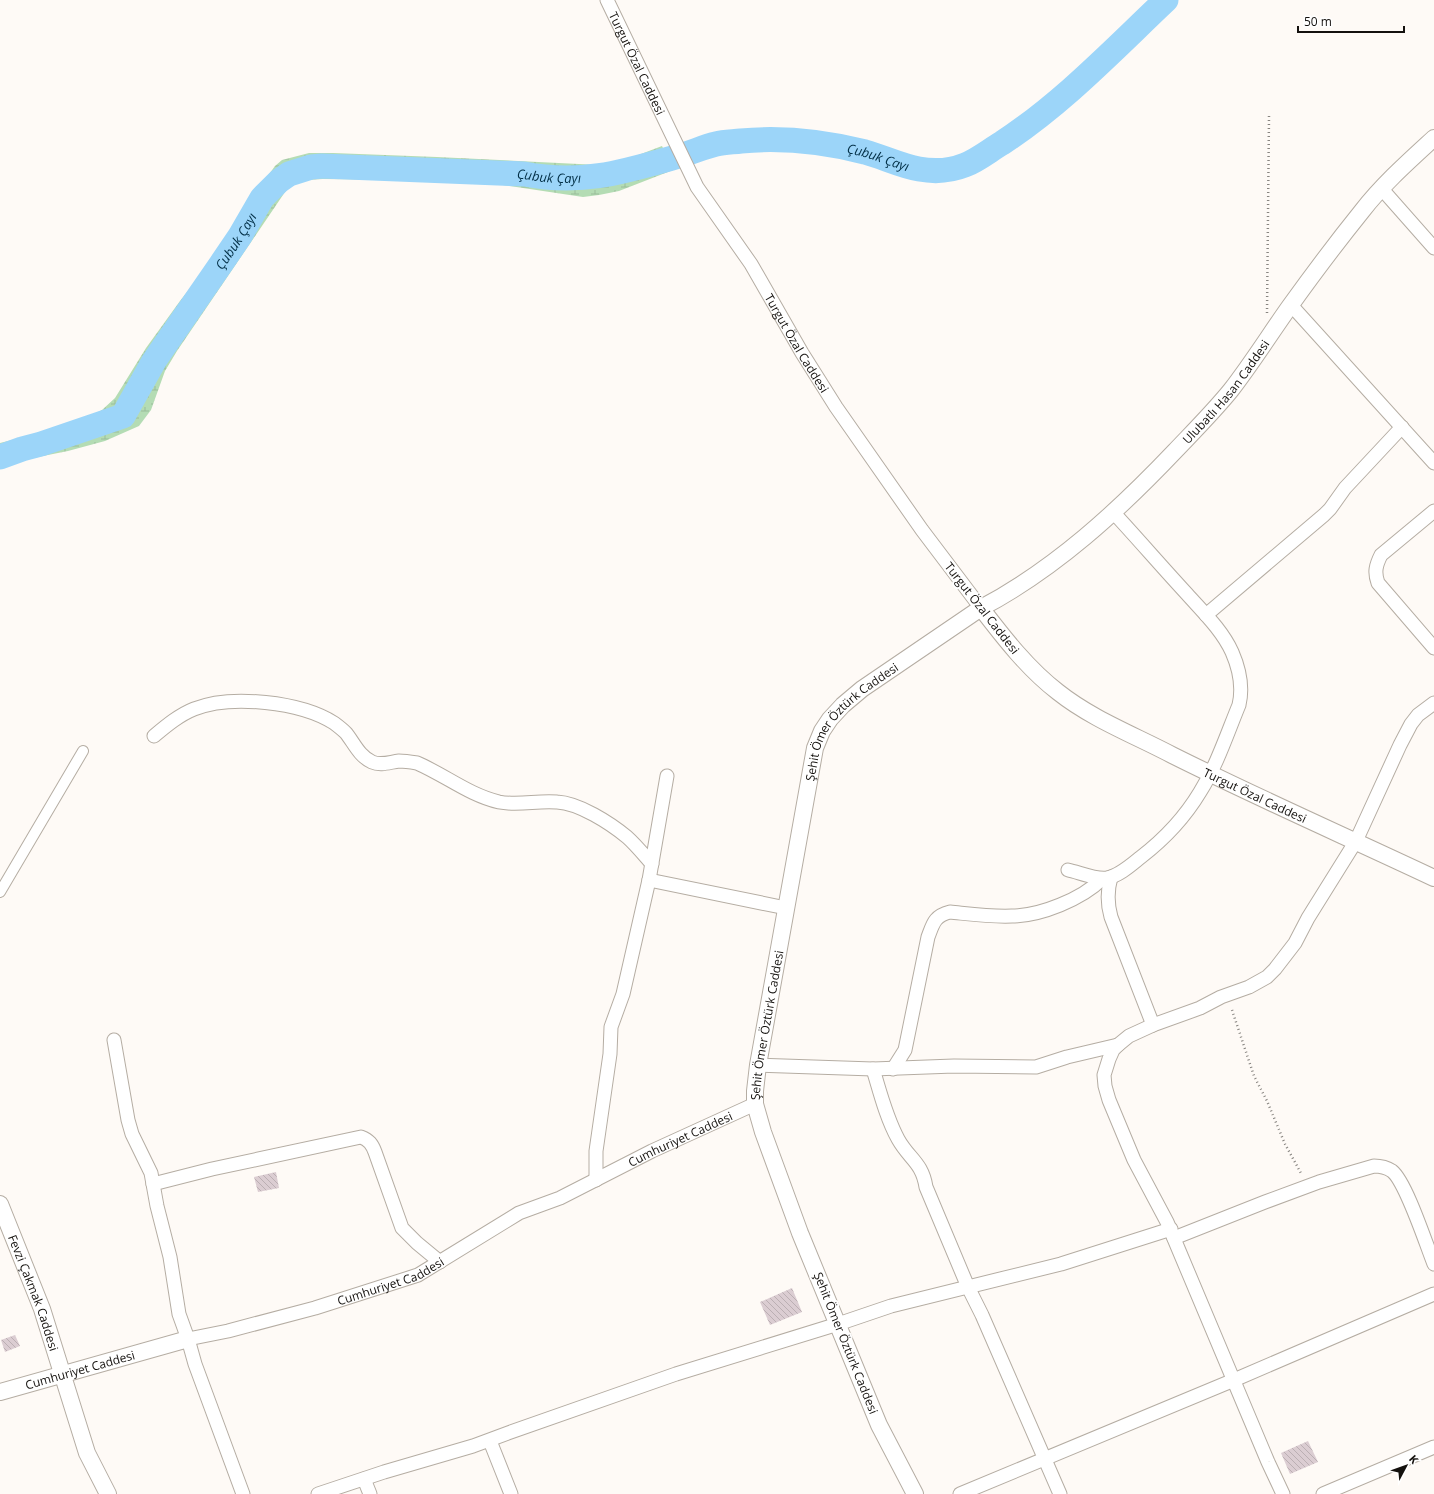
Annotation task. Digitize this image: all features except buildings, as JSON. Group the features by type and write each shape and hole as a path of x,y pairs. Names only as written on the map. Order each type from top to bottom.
{"street":[{"name":"Turgut Özal Caddesi","path":"607,0 686,166 708,205 751,264 802,353 836,407 922,530 981,608 1022,657 1058,693 1108,723 1210,774 1434,878"},
{"name":"Ulubatlı Hasan Caddesi","path":"981,608 998,599 1044,568 1086,536 1152,476 1230,391 1291,305 1362,210 1410,159 1434,138"},
{"path":"1382,188 1434,248"},
{"path":"1291,305 1434,462"},
{"path":"1206,615 1324,516 1345,488 1402,427"},
{"path":"893,1069 905,1050 928,937 938,917 941,914 950,912 1013,916 1029,914 1061,904 1134,863 1146,854 1184,815 1200,792 1210,774 1239,705 1241,694 1240,680 1232,653 1225,639 1206,615 1113,512"},
{"path":"1434,512 1381,554 1376,563 1375,570 1378,584 1434,648"},
{"name":"Şehit Ömer Öztürk Caddesi","path":"914,1494 879,1425 785,1192 763,1132 755,1104 754,1091 811,766 815,748 822,731 830,719 843,705 862,689 981,608"},
{"path":"154,736 185,713 195,708 213,704 262,702 301,709 323,717 345,732 365,759 374,763 387,764 407,761 417,763 470,791 500,802 516,804 558,802 575,806 595,816 627,837 652,864"},
{"path":"1283,1494 1268,1462 1172,1234 1134,1160 1109,1100 1104,1075 1109,1059 1118,1045 1129,1036 1153,1025 1200,1008 1221,997 1249,987 1267,977 1284,958 1295,943 1308,918 1356,841 1411,724 1418,715 1434,703"},
{"path":"0,892 83,750"},
{"path":"596,1180 596,1151 610,1054 611,1027 623,994 650,880 667,776"},
{"path":"1068,870 1106,878"},
{"path":"1106,878 1108,906 1111,917 1153,1025"},
{"path":"650,880 786,908"},
{"path":"114,1040 128,1120 132,1134 151,1173 157,1206 170,1257 179,1314 188,1339 194,1364 243,1494"},
{"path":"758,1065 893,1069 954,1066 1036,1067 1118,1045"},
{"path":"874,1068 886,1112 897,1138 921,1169 926,1187 968,1287 982,1315 1060,1494"},
{"name":"Cumhuriyet Caddesi","path":"0,1392 188,1339 228,1331 321,1306 418,1275 519,1213 554,1200 652,1151 755,1104"},
{"path":"153,1184 212,1169 361,1137 366,1139 374,1148 402,1228 416,1243 440,1262"},
{"path":"318,1494 490,1441 508,1433 676,1374 891,1306 1061,1264 1172,1234 1308,1186 1374,1166 1387,1168 1398,1178 1407,1195 1434,1264"},
{"name":"Fevzi Çakmak Caddesi","path":"0,1204 42,1309 87,1454 108,1494"},
{"path":"960,1494 1234,1380 1434,1294"},
{"path":"490,1441 511,1494"},
{"path":"1323,1494 1434,1447"},
{"path":"364,1479 370,1494"}],"path":[{"path":"1267,316 1269,116"},
{"path":"1232,1010 1254,1076 1268,1101 1285,1144 1308,1186"}],"green space":[{"path":"662,146 673,170 619,191 583,197 503,185 427,180 323,179 304,180 294,183 285,192 177,351 165,371 151,410 139,426 105,441 68,451 23,460 0,468 0,443 91,416 102,410 115,398 146,348 180,301 232,235 251,199 275,166 282,160 309,153 333,153 599,165 620,162"}],"waterway":[{"name":"Çubuk Çayı","path":"0,457 123,416 154,361 240,236 262,198 279,181 289,174 311,167 322,166 524,174 565,178 584,177 621,172 684,155 719,143 756,140 788,140 819,143 850,148 919,169 937,171 954,169 979,158 1046,111 1087,75 1166,0"}]}
